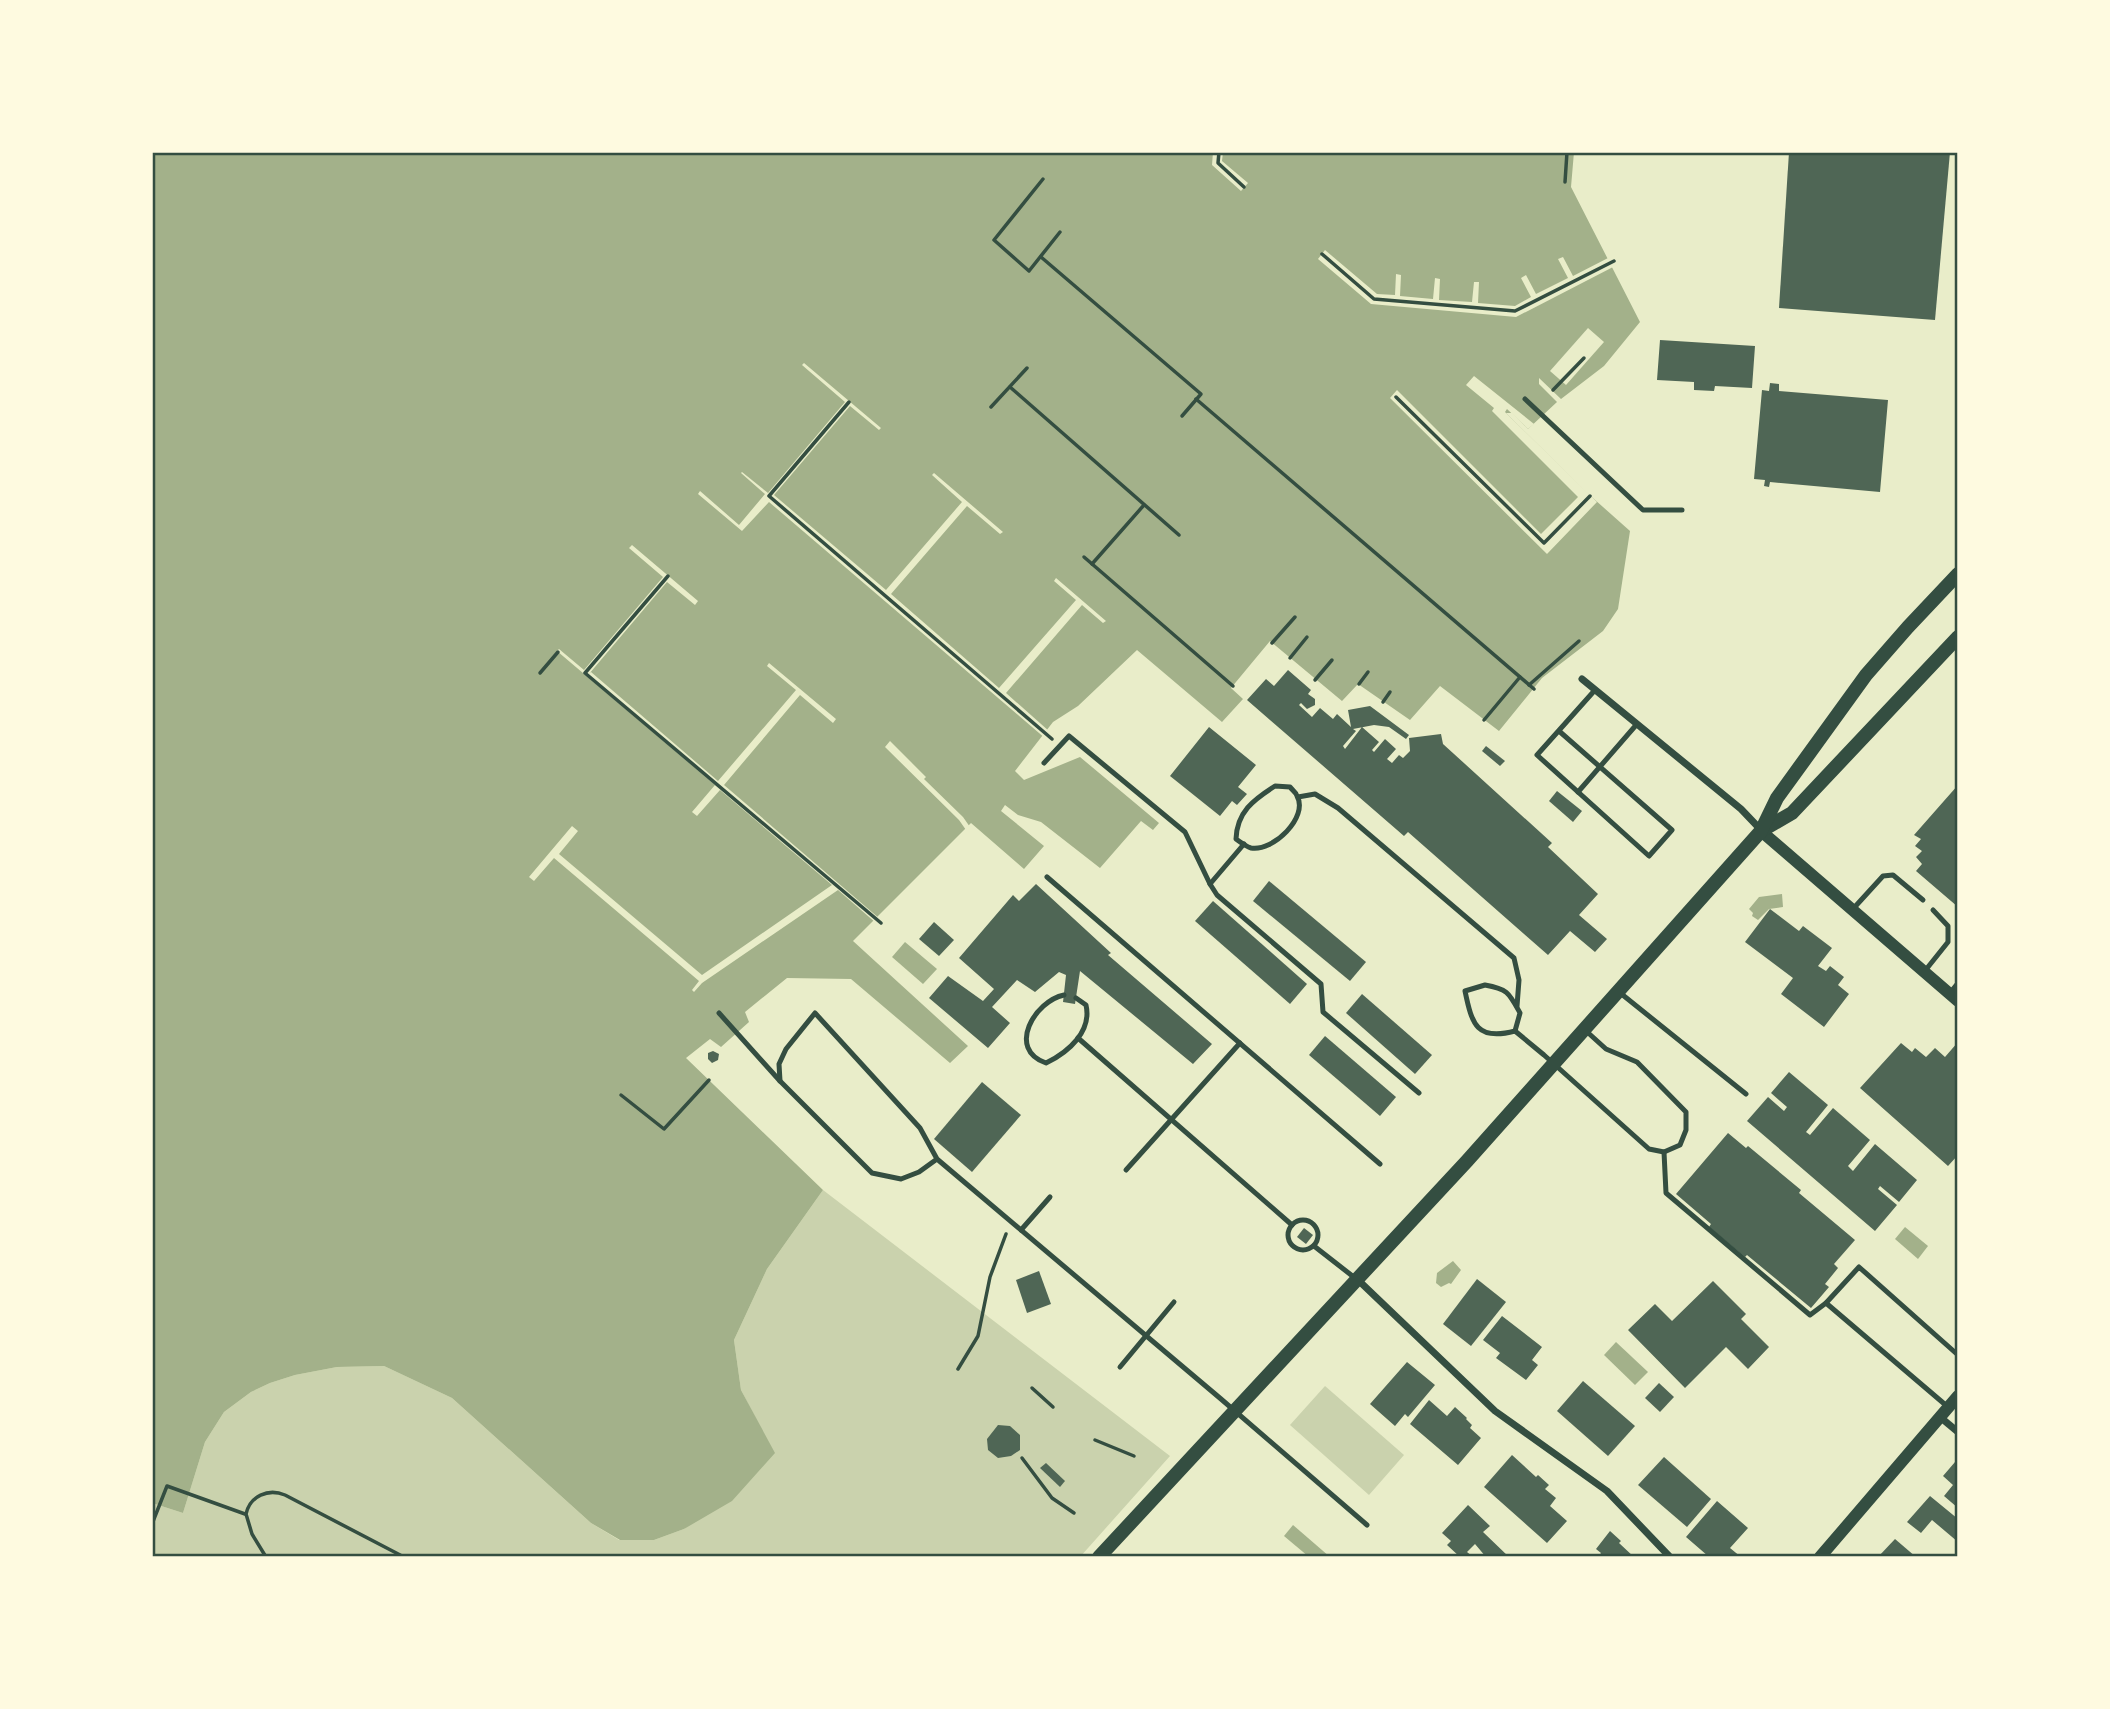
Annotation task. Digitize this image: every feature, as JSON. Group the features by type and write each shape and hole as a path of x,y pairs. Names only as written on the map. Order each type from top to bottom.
{"main road":[{"path":"1099,1557 1555,1065 1761,831 1777,798 1866,675 1958,574"},
{"path":"1761,831 1792,813 1955,645"}],"street":[{"path":"1582,679 1741,809 1761,831 1953,998"},
{"path":"1357,1279 1495,1411 1607,1491 1670,1557"},
{"path":"1820,1557 1958,1396"},
{"path":"1944,1412 1958,1432"}],"lane":[{"path":"1525,400 1643,510 1682,510"},
{"path":"1559,731 1672,830 1649,856 1537,755 1595,690"},
{"path":"1577,792 1637,724"},
{"path":"1044,763 1069,736 1185,832 1217,895 1321,984 1324,1012 1419,1093"},
{"path":"1275,786 1290,787 1298,796 1300,810 1294,824 1282,836 1264,846 1251,848 1244,844 1236,839 1240,816 1254,799 1275,786"},
{"path":"1298,796 1315,794 1338,808 1514,958 1519,980 1517,1006"},
{"path":"1210,884 1244,844"},
{"path":"1852,910 1883,876 1888,874 1894,875 1923,900"},
{"path":"1047,877 1380,1164"},
{"path":"1924,972 1948,942 1948,926 1933,910"},
{"path":"1953,998 1958,983"},
{"path":"1485,985 1502,988 1510,994 1520,1013 1515,1031 1497,1036 1486,1033 1473,1022 1465,991 1485,985"},
{"path":"1619,992 1746,1094"},
{"path":"1064,995 1053,998 1027,1027 1026,1046 1036,1059 1046,1063 1062,1056 1086,1026 1089,1016 1086,1004 1076,998"},
{"path":"719,1013 780,1081 872,1173 901,1179 919,1172 937,1159"},
{"path":"780,1081 779,1064 786,1049 815,1013 920,1128 937,1159 1367,1525"},
{"path":"1515,1031 1649,1149 1664,1152 1681,1145 1686,1130 1686,1112 1637,1062 1606,1049 1585,1030"},
{"path":"1077,1038 1292,1225"},
{"path":"1126,1170 1240,1043"},
{"path":"1664,1152 1666,1193 1810,1315 1859,1267 1958,1355"},
{"path":"1021,1230 1050,1197"},
{"path":"1301,1220 1314,1224 1318,1233 1314,1246 1306,1250 1293,1246 1289,1238 1292,1225 1301,1220"},
{"path":"1314,1246 1357,1279"},
{"path":"1120,1367 1174,1302"},
{"path":"1825,1303 1944,1412"}],"path":[{"path":"1219,152 1218,163 1244,187"},
{"path":"1564,182 1567,152"},
{"path":"1043,178 994,240 1029,271 1060,232"},
{"path":"1322,254 1374,299 1515,311 1614,261"},
{"path":"1041,257 1201,394 1182,416"},
{"path":"1552,390 1584,358"},
{"path":"991,407 1027,368"},
{"path":"1010,387 1179,535"},
{"path":"1396,397 1544,543 1590,496"},
{"path":"1196,399 1534,690"},
{"path":"849,401 768,496 1057,743"},
{"path":"1092,564 1144,505"},
{"path":"1084,557 1233,686"},
{"path":"668,576 585,673 881,923"},
{"path":"1272,643 1295,617"},
{"path":"1290,658 1307,638"},
{"path":"1529,685 1579,641"},
{"path":"540,673 558,652"},
{"path":"1315,680 1332,660"},
{"path":"1359,684 1368,672"},
{"path":"1484,720 1520,677"},
{"path":"1383,702 1390,692"},
{"path":"621,1095 664,1129 709,1080"},
{"path":"958,1369 978,1336 999,1247 1012,1223"},
{"path":"1032,1388 1053,1407"},
{"path":"1095,1440 1134,1456"},
{"path":"1022,1458 1052,1498 1074,1513"},
{"path":"152,1524 167,1486 246,1514"},
{"path":"266,1557 252,1534 246,1514 248,1506 256,1497 270,1492 280,1493 404,1557"}],"shaded area":[{"path":"152,152 1574,152 1571,187 1640,322 1604,366 1561,399 1539,378 1539,384 1557,402 1528,429 1512,413 1506,413 1630,531 1618,609 1603,631 1542,678 1499,731 1440,686 1410,720 1358,684 1342,701 1270,641 1231,688 1243,699 1222,722 1137,650 1078,706 1053,722 1015,771 1024,780 1080,757 1159,823 1153,830 1141,821 1100,868 1041,822 1018,815 1005,805 1001,811 1044,846 1024,869 971,823 853,941 968,1046 950,1063 851,979 787,978 745,1012 749,1022 721,1047 710,1039 686,1058 823,1190 767,1269 734,1340 741,1390 775,1453 732,1501 684,1529 654,1540 620,1540 591,1523 452,1398 384,1366 337,1367 270,1383 251,1392 224,1412 205,1442 183,1513 152,1503"},
{"path":"1782,894 1783,907 1769,909 1758,920 1752,916 1753,913 1749,909 1759,897"},
{"path":"905,942 937,969 923,984 892,957"},
{"path":"823,1190 1170,1456 1080,1557 152,1557 152,1503 183,1513 205,1442 224,1412 251,1392 270,1383 337,1367 384,1366 452,1398 591,1523 619,1540 654,1540 684,1529 774,1453 741,1390 734,1340 767,1269"},
{"path":"1905,1227 1928,1246 1918,1259 1895,1239"},
{"path":"1453,1261 1461,1270 1451,1284 1441,1287 1436,1283 1437,1273"},
{"path":"1616,1342 1648,1372 1635,1385 1604,1355"},
{"path":"1325,1386 1404,1455 1369,1495 1290,1425"},
{"path":"1293,1525 1330,1557 1309,1557 1284,1536"}],"pier":[{"path":"1213,152 1223,152 1222,161 1248,183 1241,191 1212,165"},
{"path":"1325,250 1377,294 1395,295 1396,274 1401,275 1400,296 1433,299 1435,278 1440,279 1439,300 1472,302 1474,282 1479,282 1478,303 1515,306 1531,297 1521,278 1526,275 1536,294 1568,278 1558,259 1563,257 1573,276 1610,257 1615,266 1516,317 1371,304 1318,259"},
{"path":"1588,328 1604,342 1566,385 1550,371"},
{"path":"804,363 881,428 879,430 850,406 774,495 886,590 962,502 932,475 934,473 1003,532 1000,534 967,506 891,594 999,688 1076,600 1054,581 1056,578 1106,621 1103,623 1082,605 1006,693 1050,732 1046,739 769,502 742,531 698,494 700,491 739,525 765,494 741,473 768,493 845,402 802,365"},
{"path":"1474,376 1534,424 1528,429 1507,409 1505,412 1597,502 1547,554 1390,398 1397,390 1541,534 1578,497 1492,411 1494,408 1466,385"},
{"path":"632,545 698,601 695,605 667,582 589,674 591,672 718,781 796,690 767,666 769,663 836,719 833,723 800,695 724,785 880,919 876,923 838,890 702,983 694,992 692,990 699,981 554,858 534,881 529,877 572,826 578,831 559,854 702,975 832,885 720,790 697,816 692,812 715,785 557,651 559,649 584,670 663,577 629,548"},
{"path":"890,741 970,827 966,830 885,747"}],"building":[{"path":"1789,152 1950,152 1935,320 1779,308"},
{"path":"1660,340 1755,346 1752,388 1715,386 1714,391 1694,390 1694,382 1657,380"},
{"path":"1770,383 1779,384 1779,391 1888,400 1880,492 1770,482 1769,487 1764,486 1765,480 1754,479 1762,390 1769,391"},
{"path":"1288,670 1311,690 1308,694 1315,699 1315,705 1307,709 1301,703 1299,705 1312,717 1320,708 1333,719 1337,714 1351,727 1348,710 1370,706 1409,735 1406,739 1389,727 1362,727 1379,742 1372,750 1374,752 1385,739 1396,749 1387,759 1392,763 1399,755 1403,758 1410,751 1409,738 1441,734 1443,744 1552,843 1548,847 1598,894 1579,915 1607,939 1595,952 1570,931 1548,955 1408,832 1404,836 1247,700 1266,679 1274,686","holes":["1362,727 1345,749 1343,746 1356,731 1353,729"]},
{"path":"1209,727 1256,765 1238,787 1247,794 1237,805 1232,801 1220,816 1170,776"},
{"path":"1486,746 1505,761 1500,766 1482,751"},
{"path":"1958,785 1958,907 1916,871 1922,864 1916,857 1922,851 1915,846 1921,839 1914,835"},
{"path":"1557,791 1582,811 1573,822 1549,801"},
{"path":"1269,881 1366,962 1350,981 1253,901"},
{"path":"1036,884 1111,953 1108,955 1212,1044 1193,1064 1080,971 1075,1004 1063,1002 1066,975 1059,972 1035,992 1017,980 992,1007 1010,1023 988,1048 929,998 948,976 983,1001 994,989 959,958 1013,895 1019,901"},
{"path":"1213,901 1307,984 1290,1004 1195,921"},
{"path":"1770,909 1799,931 1803,926 1832,948 1818,966 1826,971 1830,966 1844,977 1838,985 1849,994 1824,1027 1781,994 1793,978 1745,942"},
{"path":"934,922 954,940 939,956 919,939"},
{"path":"1362,994 1432,1055 1415,1074 1346,1013"},
{"path":"1325,1036 1396,1097 1380,1116 1309,1055"},
{"path":"1958,1042 1958,1155 1948,1166 1860,1088 1901,1043 1912,1052 1915,1048 1926,1057 1935,1048 1945,1057"},
{"path":"713,1051 719,1054 718,1060 712,1063 708,1059 708,1053"},
{"path":"1789,1072 1828,1105 1806,1132 1810,1135 1833,1108 1870,1140 1848,1166 1853,1171 1875,1144 1917,1180 1899,1202 1880,1186 1878,1189 1897,1205 1875,1231 1747,1121 1768,1097 1784,1111 1787,1107 1771,1093"},
{"path":"982,1082 1021,1115 972,1172 934,1139"},
{"path":"1728,1133 1801,1190 1799,1193 1855,1240 1834,1264 1838,1268 1825,1284 1829,1287 1811,1308 1709,1227 1711,1224 1676,1194"},
{"path":"1304,1228 1313,1235 1306,1244 1297,1237"},
{"path":"1039,1271 1051,1304 1027,1313 1016,1280"},
{"path":"1477,1279 1506,1302 1471,1346 1443,1324"},
{"path":"1713,1281 1746,1314 1741,1319 1769,1347 1748,1369 1726,1347 1685,1388 1628,1330 1655,1304 1672,1321"},
{"path":"1502,1316 1542,1347 1532,1360 1538,1365 1526,1380 1496,1358 1500,1353 1483,1340"},
{"path":"1407,1362 1435,1385 1408,1417 1405,1414 1395,1426 1370,1404"},
{"path":"1583,1381 1635,1426 1608,1456 1557,1411"},
{"path":"1659,1383 1674,1397 1660,1412 1645,1398"},
{"path":"1429,1400 1447,1416 1455,1407 1467,1418 1472,1425 1470,1428 1481,1438 1458,1465 1410,1424"},
{"path":"998,1425 1010,1426 1020,1435 1020,1450 1011,1456 998,1458 988,1450 987,1439"},
{"path":"1512,1455 1549,1485 1545,1489 1556,1498 1550,1506 1567,1521 1547,1543 1484,1487"},
{"path":"1664,1457 1711,1499 1687,1527 1638,1485"},
{"path":"1955,1462 1958,1464 1958,1508 1944,1496 1953,1485 1943,1476"},
{"path":"1046,1463 1065,1481 1060,1487 1040,1468"},
{"path":"1930,1496 1958,1519 1958,1542 1932,1520 1921,1533 1907,1522"},
{"path":"1717,1501 1748,1528 1730,1548 1741,1557 1708,1556 1686,1537"},
{"path":"1468,1505 1490,1526 1483,1532 1509,1557 1486,1557 1475,1544 1467,1552 1473,1557 1460,1557 1447,1545 1451,1541 1442,1533"},
{"path":"1610,1531 1634,1557 1598,1557 1601,1553 1596,1549"},
{"path":"1895,1539 1916,1557 1878,1557"}]}
